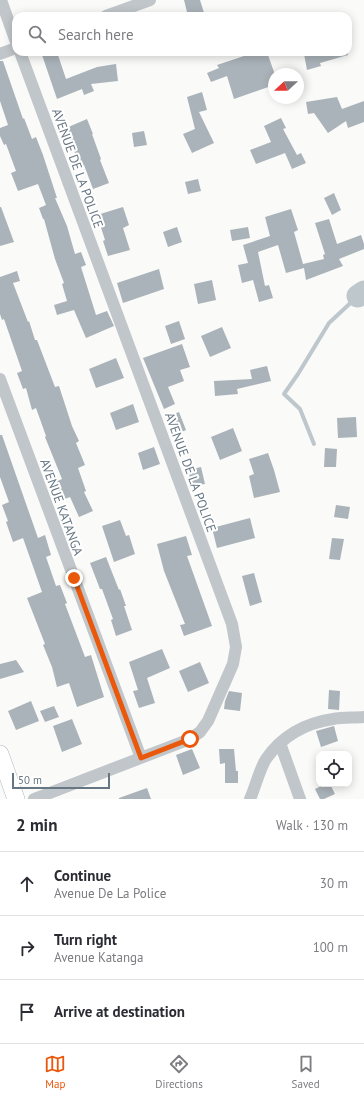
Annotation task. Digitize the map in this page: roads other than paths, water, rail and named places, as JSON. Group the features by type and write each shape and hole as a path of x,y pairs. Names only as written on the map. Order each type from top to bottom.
{"street":[{"path":"0,0 12,32"},
{"path":"117,12 150,0"},
{"path":"0,54 12,50"},
{"name":"AVENUE DE LA POLICE","path":"21,56 232,624 236,647 233,664 208,721 200,732 190,739 34,799"},
{"name":"AVENUE KATANGA","path":"0,379 141,758"},
{"path":"250,799 266,760 280,743 296,731 307,725 318,722 334,719 364,717"},
{"path":"280,743 300,799"},
{"path":"0,754 16,799"}],"waterway":[{"path":"358,296 364,292"},
{"path":"314,444 300,409 284,394 329,323 358,296"}]}
